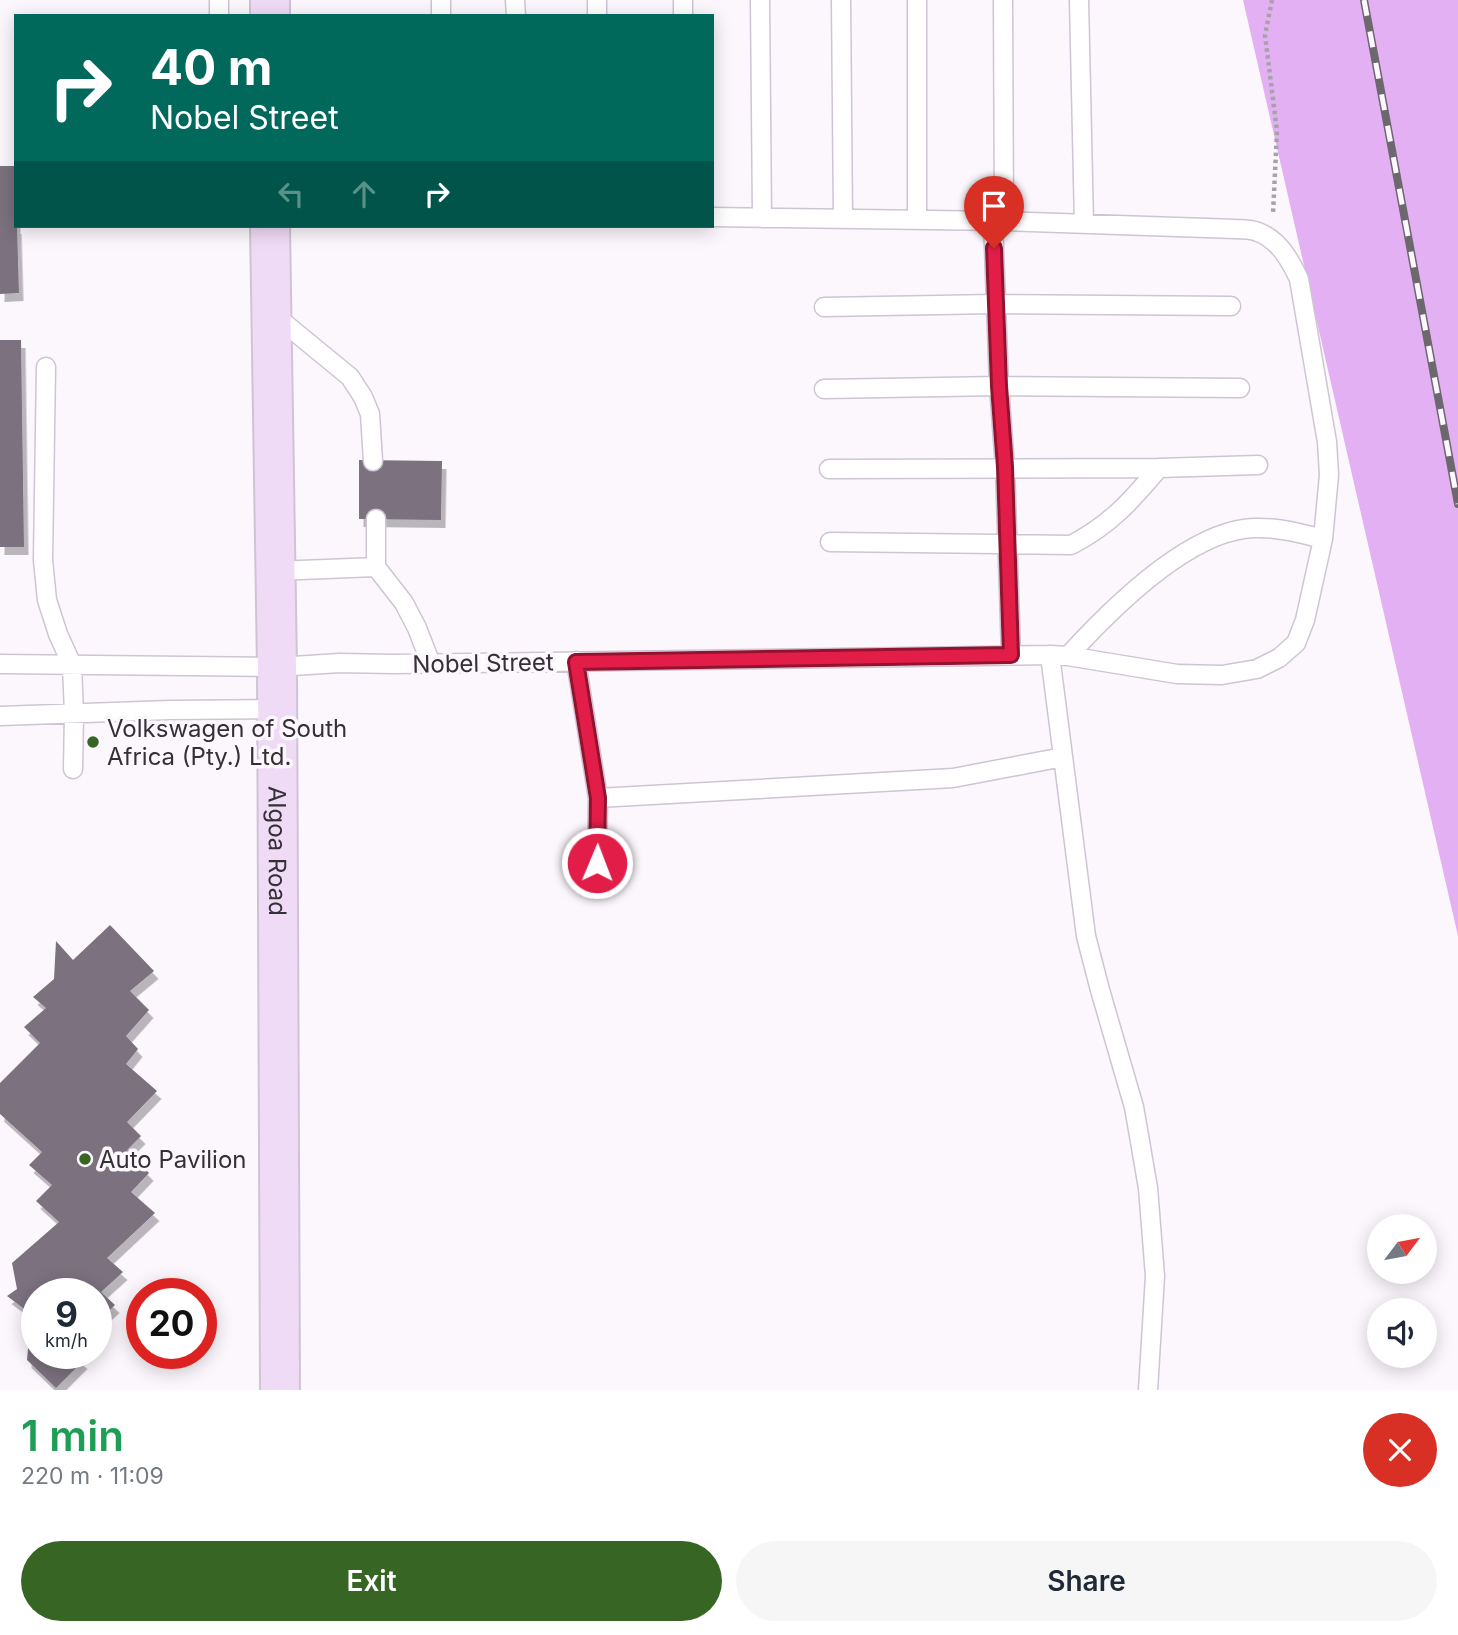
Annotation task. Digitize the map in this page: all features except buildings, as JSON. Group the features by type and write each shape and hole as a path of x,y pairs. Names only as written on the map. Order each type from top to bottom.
{"street":[{"name":"Algoa Road","path":"270,228 277,667 280,1390"}],"lane":[{"path":"760,0 762,218"},
{"path":"841,0 842,219"},
{"path":"917,0 917,219"},
{"path":"1003,0 995,304 1005,467 1011,655"},
{"path":"1079,0 1084,223"},
{"path":"714,217 1084,223 1235,229 1257,231 1272,239"},
{"name":"Nobel Street","path":"0,664 277,667 341,663 1059,655 1177,674 1222,675 1256,669 1279,658 1296,643 1305,620 1323,538 1329,475 1327,442 1299,279 1287,256 1272,239"},
{"path":"824,307 995,304 1231,306"},
{"path":"272,313 350,377 370,414 373,461"},
{"path":"46,367 43,560 47,600 72,665 73,769"},
{"path":"824,389 999,386 1240,388"},
{"path":"829,469 1258,465"},
{"path":"830,542 1071,545 1093,534 1110,521 1159,468"},
{"path":"376,519 376,567 404,603 431,664"},
{"path":"1148,1390 1155,1276 1148,1188 1134,1107 1086,936 1063,757 1059,655 1154,574 1187,552 1225,533 1253,527 1323,538"},
{"path":"276,571 376,567"},
{"path":"576,662 598,798 597,863"},
{"path":"0,716 277,709"},
{"path":"598,798 953,778 1063,757"}],"path":[{"path":"1272,0 1265,35 1277,131 1272,239"}],"shaded area":[{"path":"1243,0 1458,0 1458,936"}],"railway":[{"path":"1364,0 1458,504"}],"place":[{"name":"Volkswagen of South Africa (Pty.) Ltd.","path":"93,742"},
{"name":"Auto Pavilion","path":"85,1159"}],"route":[{"path":"597,863 598,798 576,662 1011,655 994,248"}]}
